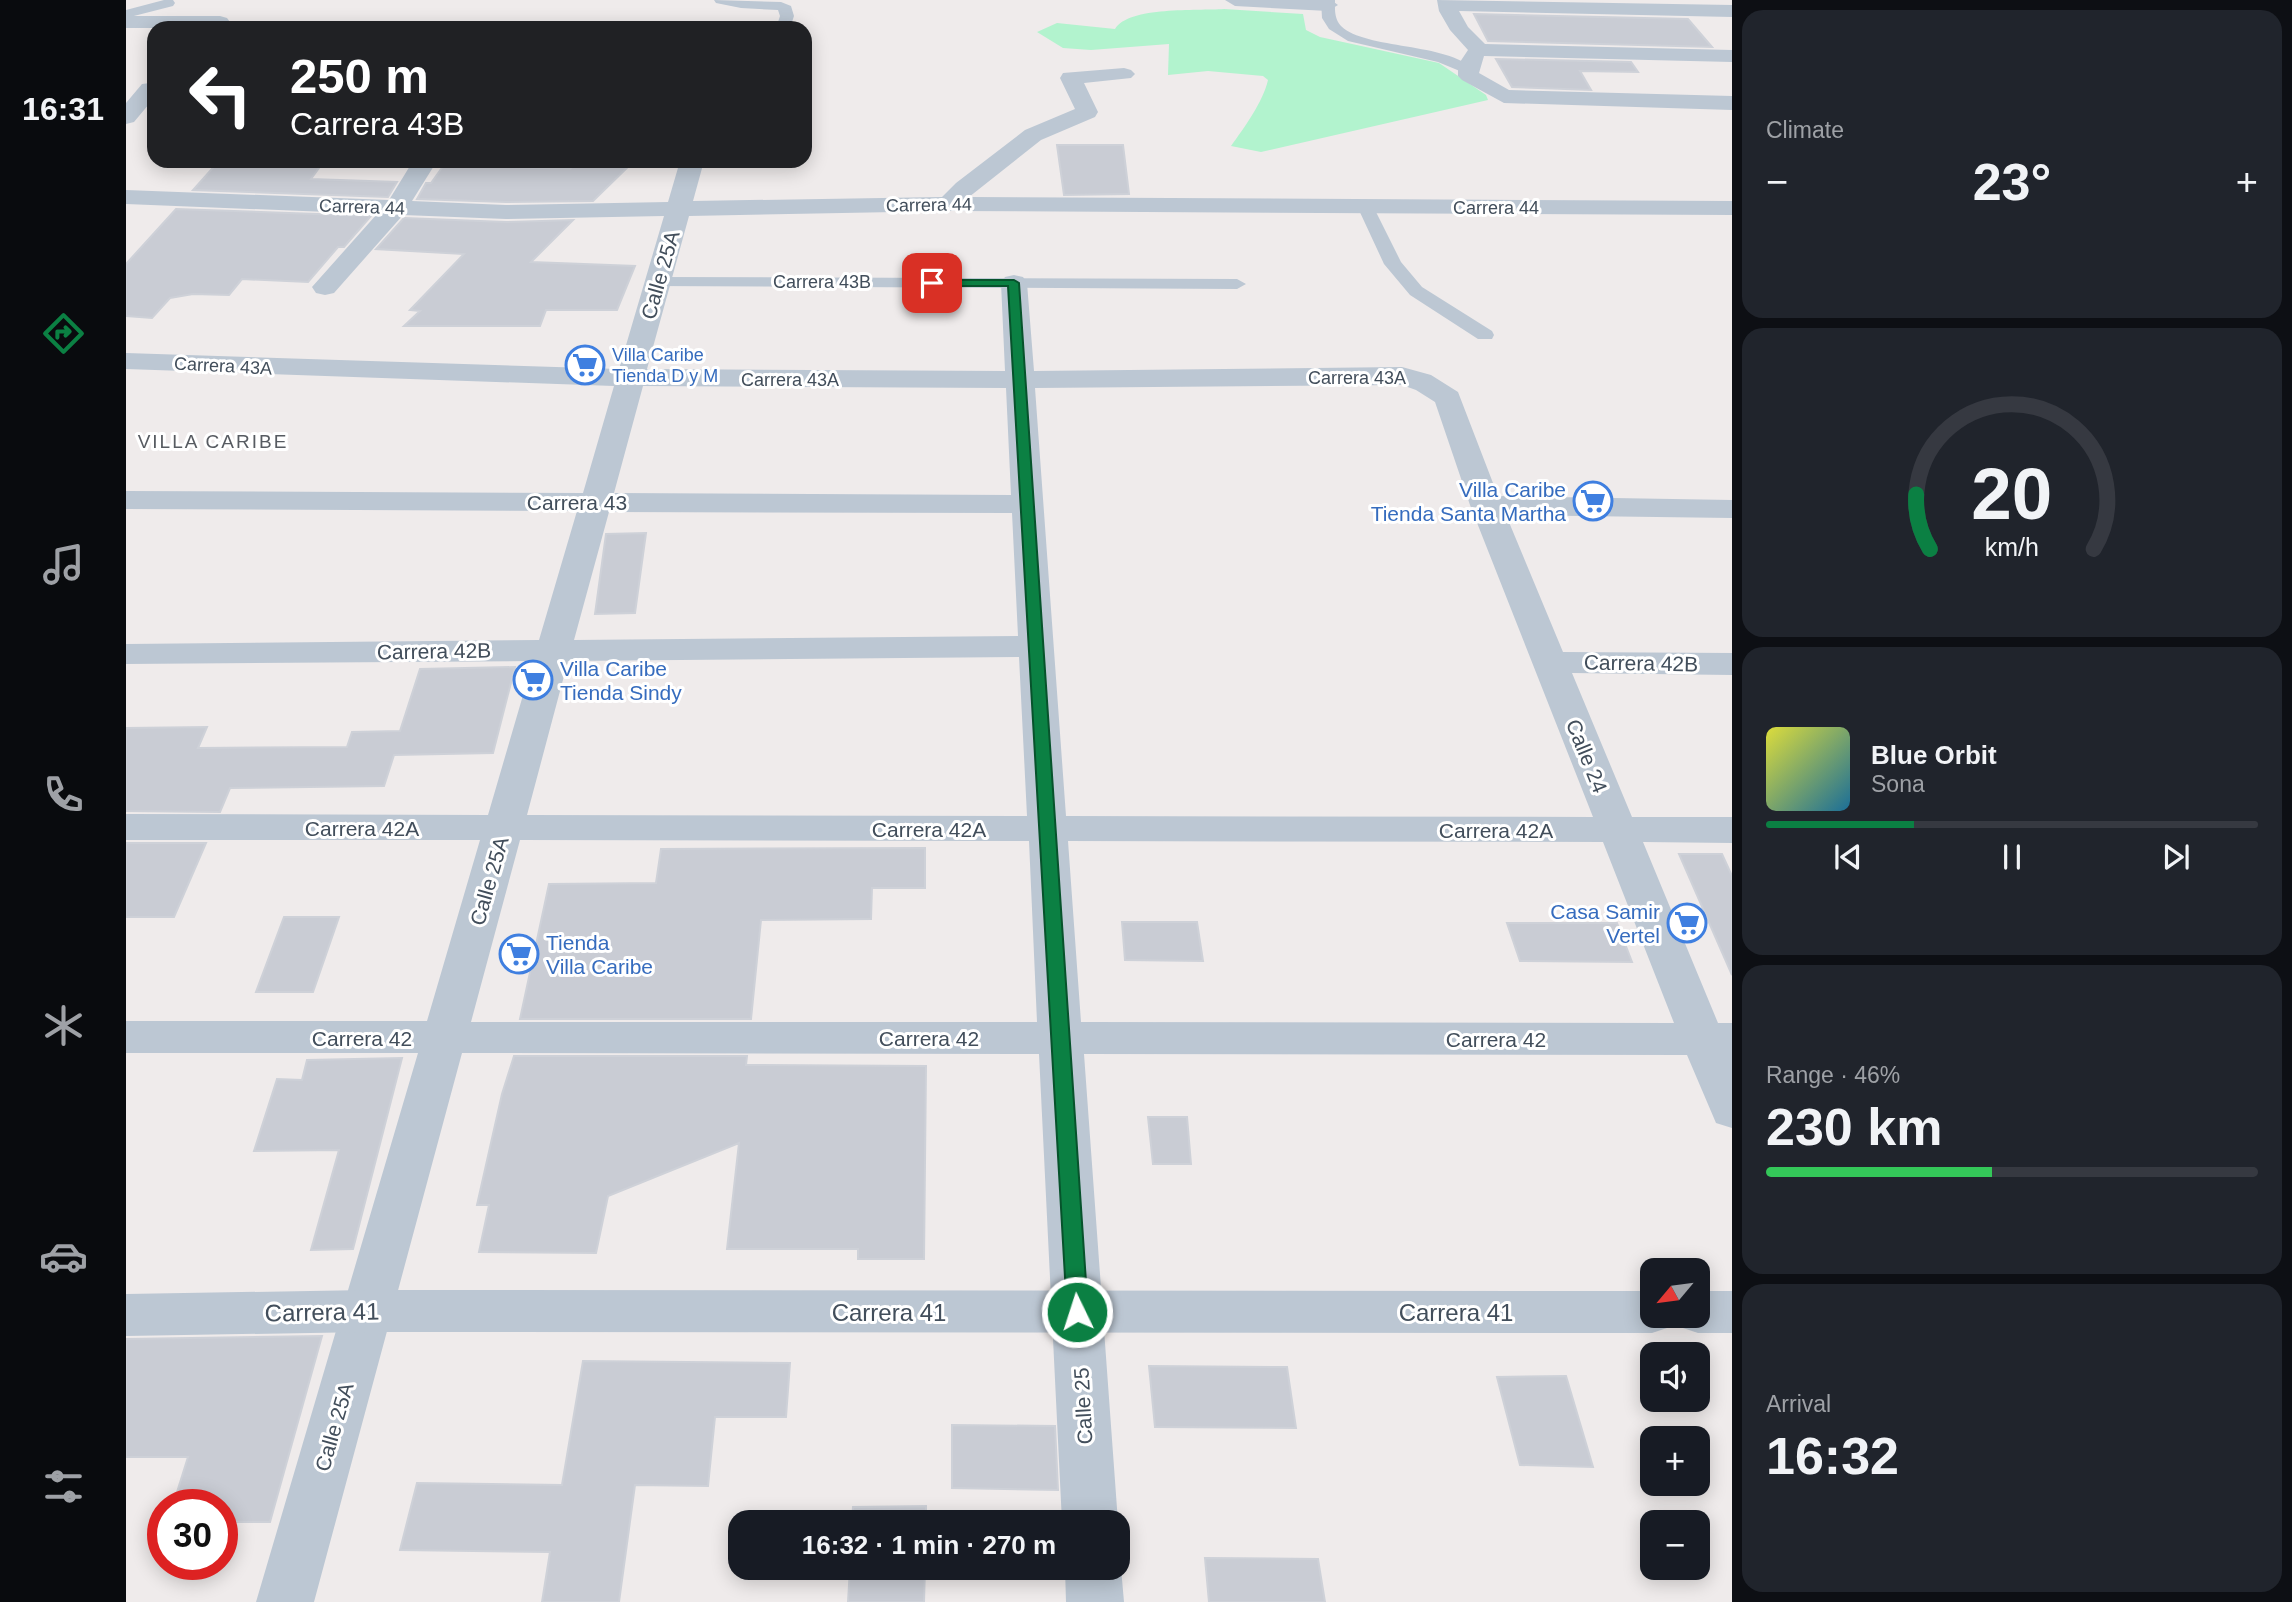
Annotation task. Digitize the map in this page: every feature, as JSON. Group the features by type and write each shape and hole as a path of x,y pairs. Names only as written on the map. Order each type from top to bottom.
{"street":[{"path":"1235,0 1328,2"},
{"path":"1732,11 1448,3 1449,11 1460,30 1479,50 1732,56"},
{"path":"126,22 147,22"},
{"path":"1479,50 1467,69 1469,76 1504,96 1732,103"},
{"path":"949,204 964,188 1033,135 1087,112 1071,78 1124,74"},
{"path":"126,89 147,89"},
{"path":"126,117 147,94"},
{"path":"325,287 396,209 421,168"},
{"name":"Calle 25A","path":"285,1602 690,168"},
{"name":"Carrera 44","path":"126,197 506,212 949,204 1732,208"},
{"name":"Calle 25","path":"1014,283 1089,1510"},
{"name":"Carrera 43A","path":"126,361 254,368 630,379 1020,381 1402,376 1426,383 1448,398"},
{"name":"Calle 24","path":"1448,398 1486,505 1618,830 1717,1039 1732,1111"},
{"name":"Carrera 43","path":"126,500 1027,504"},
{"path":"1486,505 1732,509"},
{"name":"Carrera 42B","path":"126,654 1036,646"},
{"name":"Carrera 42B","path":"1549,662 1732,664"},
{"name":"Carrera 42A","path":"126,827 1732,830"},
{"name":"Carrera 42","path":"126,1037 1717,1039"},
{"name":"Carrera 41","path":"126,1315 367,1311 1640,1312"},
{"path":"1710,1312 1732,1312"},
{"path":"1093,1580 1094,1602"}],"lane":[{"path":"721,0 781,6 786,9 785,21"},
{"path":"1328,2 1329,18 1336,29 1353,38 1443,59 1467,69"},
{"path":"126,13 169,3"},
{"path":"1366,208 1393,264 1416,291 1485,335"},
{"name":"Carrera 43B","path":"658,282 1237,284"}],"green space":[{"path":"1224,9 1303,14 1306,30 1320,37 1439,63 1486,95 1488,100 1261,152 1231,146 1262,97 1268,80 1263,76 1208,71 1168,75 1169,44 1091,50 1063,48 1037,32 1057,23 1115,29 1134,16 1149,13"}],"building":[{"path":"1474,14 1688,19 1712,47 1488,41"},
{"path":"1496,59 1631,62 1638,72 1580,71 1591,90 1512,87"},
{"path":"1057,145 1123,145 1129,194 1064,195"},
{"path":"213,168 319,168 311,179 397,182 388,197 193,190"},
{"path":"442,168 627,168 593,201 417,199 426,183 431,183"},
{"path":"176,209 371,216 344,247 338,247 308,282 242,279 229,295 193,294 170,298 152,318 126,316 126,264"},
{"path":"404,218 506,222 573,220 531,262 635,266 617,310 546,310 540,326 404,326 420,311 410,310 464,254 376,249"},
{"path":"646,533 635,613 595,614 606,534"},
{"path":"515,667 493,753 394,755 384,786 230,788 220,812 126,811 126,728 207,727 198,748 347,747 352,732 400,731 420,669"},
{"path":"126,843 206,843 174,917 126,917"},
{"path":"925,848 925,888 872,888 871,919 761,920 751,1019 520,1019 549,884 656,883 661,849"},
{"path":"1679,854 1722,854 1732,876 1732,975"},
{"path":"284,917 339,917 313,992 256,992"},
{"path":"1122,922 1197,922 1203,961 1125,960"},
{"path":"1507,923 1617,923 1632,962 1520,961"},
{"path":"514,1056 747,1056 746,1065 926,1066 924,1259 858,1259 858,1249 727,1249 739,1143 608,1196 596,1253 479,1252 489,1205 477,1205 502,1094"},
{"path":"402,1058 353,1249 311,1250 339,1150 254,1151 277,1079 302,1080 307,1060"},
{"path":"1148,1117 1187,1117 1191,1164 1153,1164"},
{"path":"322,1336 270,1522 238,1522 238,1489 178,1489 188,1457 126,1457 126,1339"},
{"path":"583,1361 790,1363 786,1417 715,1417 708,1486 635,1485 619,1602 542,1602 550,1552 400,1550 417,1483 562,1485"},
{"path":"1149,1366 1287,1367 1296,1428 1155,1427"},
{"path":"1566,1376 1593,1467 1520,1465 1497,1377"},
{"path":"952,1425 1055,1426 1058,1490 952,1488"},
{"path":"926,1506 926,1510 853,1510 853,1507"},
{"path":"1205,1558 1318,1559 1325,1602 1209,1602"},
{"path":"849,1580 925,1580 924,1602 848,1602"}],"place":[{"name":"Villa Caribe Tienda D y M","path":"585,365"},
{"name":"Villa Caribe Tienda Santa Martha","path":"1593,501"},
{"name":"Villa Caribe Tienda Sindy","path":"533,680"},
{"name":"Casa Samir Vertel","path":"1687,923"},
{"name":"Tienda Villa Caribe","path":"519,954"}],"district":[{"name":"VILLA CARIBE","path":"213,441"}],"route":[{"path":"932,283 1014,283 1077,1312"}]}
